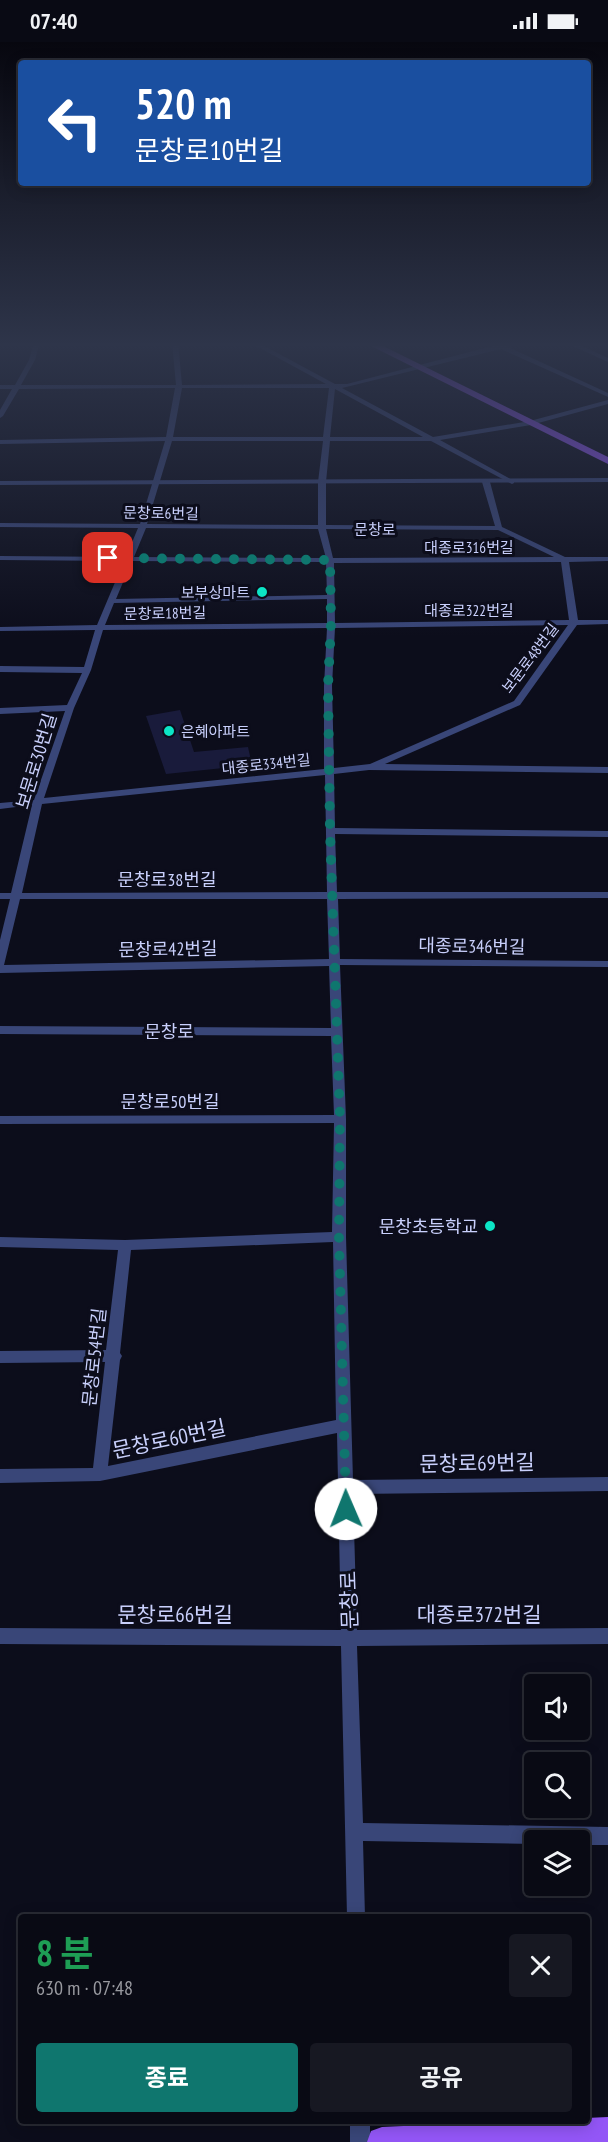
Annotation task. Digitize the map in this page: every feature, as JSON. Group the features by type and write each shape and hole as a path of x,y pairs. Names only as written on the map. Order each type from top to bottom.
{"main road":[{"path":"566,440 608,460"},
{"path":"382,2142 608,2132"}],"street":[{"path":"0,442 113,440"},
{"name":"보문로30번길","path":"0,963 39,802 70,708 87,670 100,627 143,526 169,440"},
{"name":"문창로","path":"327,440 322,482 322,529 330,560 331,624 328,686 330,831 340,1119 339,1237 356,1914"},
{"path":"437,440 512,482"},
{"path":"0,483 608,480"},
{"path":"486,482 499,528 565,560"},
{"name":"문창로6번길","path":"0,525 322,529"},
{"name":"문창로","path":"322,529 499,528"},
{"name":"대종로316번길","path":"0,558 608,559"},
{"name":"보문로48번길","path":"369,767 517,702 574,623 565,560"},
{"path":"112,600 330,597"},
{"name":"대종로322번길","path":"331,624 608,622"},
{"name":"문창로18번길","path":"0,629 331,624"},
{"path":"0,669 87,670"},
{"name":"보문로30번길","path":"0,711 70,708"},
{"name":"대종로334번길","path":"0,806 369,767 608,770"},
{"path":"330,831 608,834"},
{"path":"333,894 608,895"},
{"name":"문창로38번길","path":"0,896 333,894"},
{"name":"대종로346번길","path":"336,962 608,964"},
{"name":"문창로42번길","path":"0,969 336,962"},
{"name":"문창로","path":"0,1030 337,1032"},
{"name":"문창로50번길","path":"0,1120 340,1119"},
{"path":"0,1242 125,1245 339,1237"},
{"name":"문창로54번길","path":"100,1474 115,1356 125,1245"},
{"path":"0,1357 115,1356"},
{"name":"문창로60번길","path":"0,1476 100,1474 345,1425"},
{"name":"문창로69번길","path":"346,1487 608,1484"},
{"name":"문창로66번길","path":"0,1636 350,1638"},
{"name":"대종로372번길","path":"350,1638 608,1636"},
{"path":"354,1832 608,1836"},
{"path":"360,2124 360,2142"}],"building":[{"name":"은혜아파트","path":"180,710 194,752 248,747 252,765 166,774 146,716"}],"place":[{"name":"보부상마트","path":"262,592"},
{"name":"은혜아파트","path":"169,731"},
{"name":"문창초등학교","path":"490,1226"}],"route":[{"path":"108,558 330,560 331,624 328,686 330,831 340,1119 339,1237 346,1509"}]}
